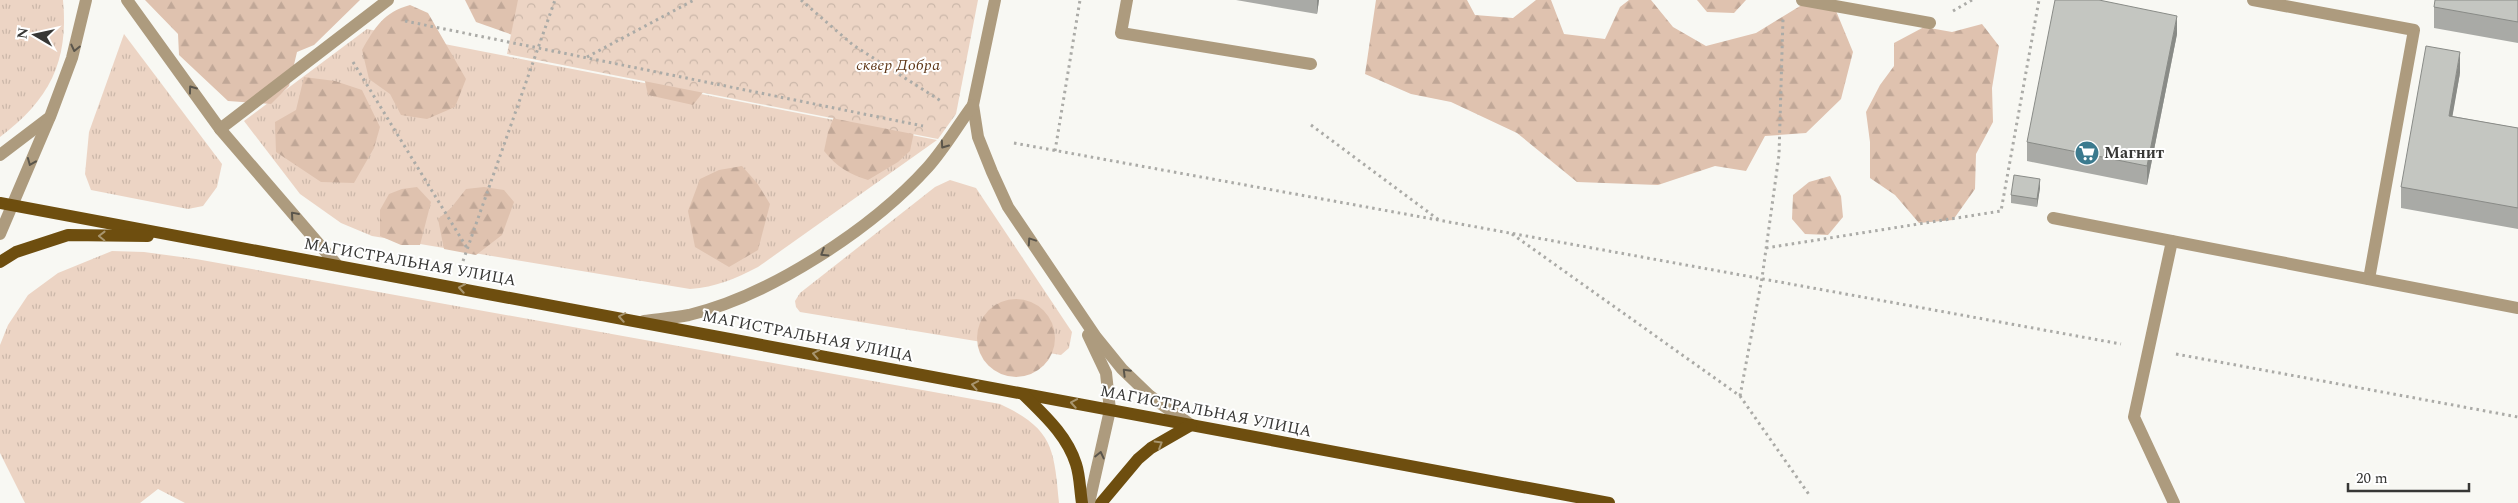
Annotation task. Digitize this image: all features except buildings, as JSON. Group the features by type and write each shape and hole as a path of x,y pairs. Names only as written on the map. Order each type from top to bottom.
{"main road":[{"name":"МАГИСТРАЛЬНАЯ УЛИЦА","path":"6,204 454,286 1609,503"},
{"path":"0,262 16,252 68,235 185,237"},
{"path":"1023,394 1058,429 1069,447 1077,466 1082,503"},
{"path":"1101,503 1138,459 1151,448 1191,425"}],"street":[{"path":"0,234 6,204 50,116 72,58 86,0"},
{"path":"127,0 220,128 337,265"},
{"path":"220,128 388,0"},
{"path":"644,322 689,315 735,300 826,252 898,197 930,166 972,105 995,0"},
{"path":"1127,0 1121,33 1311,64"},
{"path":"1802,0 1930,23"},
{"path":"2253,0 2414,30 2370,279"},
{"path":"972,105 978,136 1008,206 1072,302 1122,369 1150,396 1191,425"},
{"path":"0,155 50,116"},
{"path":"2053,218 2518,308"},
{"path":"2172,241 2134,416 2174,503"},
{"path":"1072,302 1106,373 1110,410 1089,503"}],"path":[{"path":"454,286 555,0"},
{"path":"586,58 694,0"},
{"path":"801,0 853,45 965,116"},
{"path":"1055,151 1080,0"},
{"path":"1766,248 2001,211 2039,0"},
{"path":"1740,396 1762,278 1779,155 1783,10"},
{"path":"370,14 926,127"},
{"path":"338,39 468,249"},
{"path":"1312,125 1439,220"},
{"path":"1014,143 2518,417"},
{"path":"1512,233 1740,396 1810,496"}],"green space":[{"path":"0,0 63,0 64,22 63,42 59,61 52,78 43,94 31,109 0,137"},
{"path":"145,0 360,0 314,45 297,52 289,86 271,104 228,101 179,55 178,34"},
{"path":"465,0 544,0 521,38 476,22"},
{"name":"сквер Добра","path":"518,0 978,0 956,114 938,139 507,54"},
{"path":"1376,0 1467,0 1475,15 1513,18 1536,0 1551,0 1564,34 1605,39 1620,7 1629,0 1651,0 1673,27 1706,46 1756,33 1805,3 1834,6 1853,52 1841,99 1806,133 1765,136 1746,171 1715,166 1658,185 1577,182 1517,133 1451,102 1411,94 1365,74"},
{"path":"1697,0 1746,0 1734,13 1707,12"},
{"path":"410,5 428,13 466,79 455,107 427,119 401,115 390,94 369,79 362,50 371,34 387,16"},
{"path":"1982,24 1999,46 1992,88 1993,122 1976,154 1975,189 1953,220 1919,223 1895,195 1870,178 1870,142 1866,112 1880,85 1894,66 1894,43 1924,27 1952,32"},
{"path":"367,29 937,140 758,267 725,282 699,288 690,289 372,236 341,223 300,194 244,121"},
{"path":"124,34 222,164 217,187 203,206 188,209 91,190 85,174 89,132"},
{"path":"640,59 718,73 693,105 648,95"},
{"path":"304,77 335,81 362,90 380,127 374,148 354,183 321,182 276,152 275,122 296,110"},
{"path":"843,93 918,113 910,151 898,162 868,180 844,169 824,151 828,132"},
{"path":"742,166 757,183 770,204 758,250 729,267 695,247 688,211 700,179 719,170"},
{"path":"1830,176 1841,196 1843,217 1828,235 1805,234 1792,219 1793,195 1809,182"},
{"path":"950,180 976,188 1072,332 1069,348 1061,355 800,312 796,307 795,301 800,293 935,187"},
{"path":"417,187 431,202 420,245 401,245 380,236 380,210 389,194 402,189"},
{"path":"484,187 504,190 514,202 502,235 476,255 444,249 438,219 451,208 466,189"},
{"path":"112,251 144,252 196,259 1000,404 1031,422 1048,442 1055,468 1059,503 185,503 158,489 140,503 25,503 0,453 0,345 8,325 28,295 58,273"},
{"path":"1008,299 1024,299 1038,305 1049,316 1055,330 1055,346 1049,360 1038,371 1024,377 1008,377 994,371 983,360 977,346 977,330 983,316 994,305"}],"place":[{"name":"Магнит","path":"2087,153"}]}
